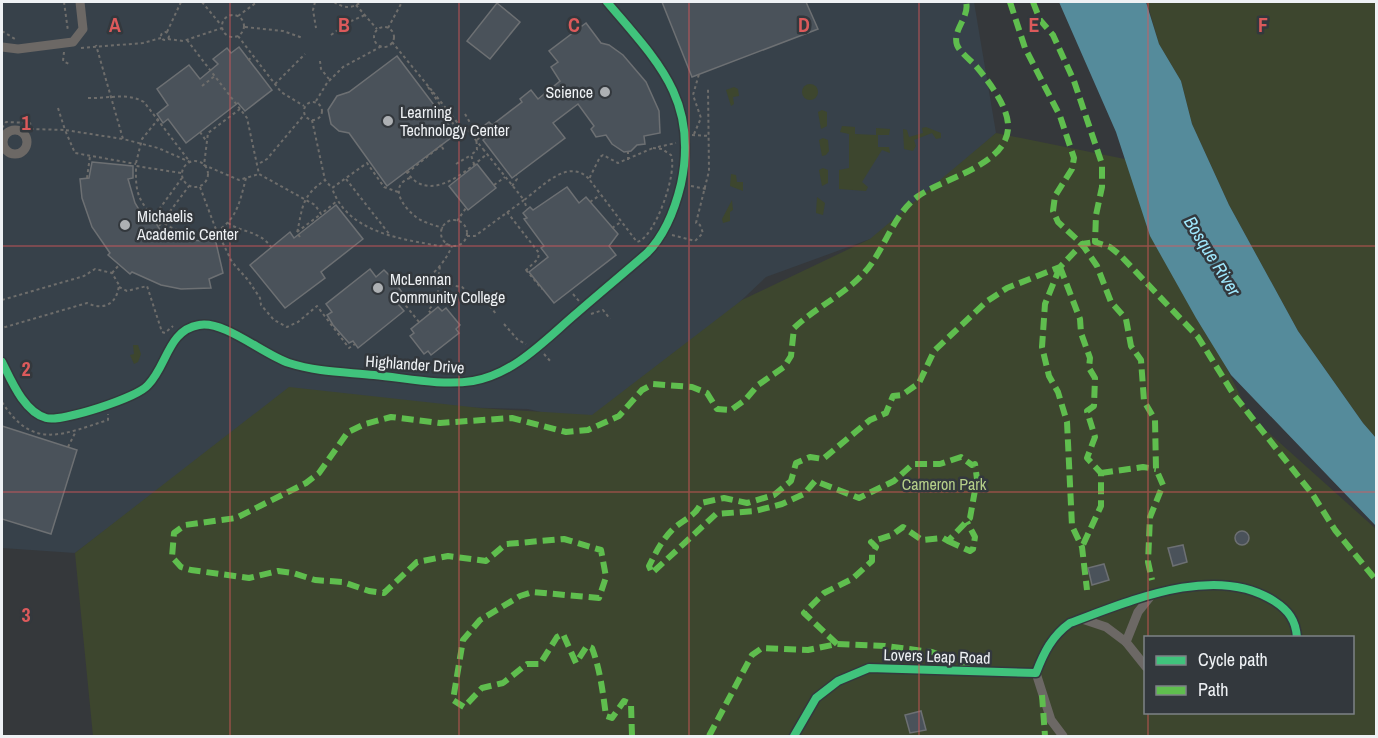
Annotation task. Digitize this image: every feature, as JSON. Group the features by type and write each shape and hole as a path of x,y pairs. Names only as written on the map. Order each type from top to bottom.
{"street":[{"path":"2,47 18,49 67,43 78,38 84,23 80,2"},
{"name":"Highlander Drive","path":"2,362 29,408 46,418 63,416 131,397 148,385 172,343 184,329 200,324 216,325 283,361 302,367 335,372 450,382 474,381 493,375 519,362 658,242 668,224 678,195 686,159 686,133 679,106 666,74 607,2"},
{"path":"1063,736 1051,720 1036,673 1044,651 1059,631 1082,619 1185,587 1221,583 1240,585 1260,592 1284,607 1296,624 1297,636"},
{"path":"1126,642 1138,612 1150,597"},
{"path":"1082,619 1106,627 1126,642 1144,664"},
{"name":"Lovers Leap Road","path":"794,736 816,698 838,681 868,668 1036,673"}],"path":[{"path":"64,2 69,28 66,34"},
{"path":"161,38 181,2"},
{"path":"202,2 227,35 238,36 281,92 304,106 316,102 330,80 343,67 392,42"},
{"path":"75,49 96,45 143,43 161,38 187,40 222,27 228,16 238,16 255,2"},
{"path":"315,2 313,10 316,28"},
{"path":"334,2 343,7 361,2"},
{"path":"388,28 402,2"},
{"path":"356,5 377,29"},
{"path":"331,35 365,15"},
{"path":"238,16 244,27"},
{"path":"238,36 244,27"},
{"path":"244,27 283,31 303,38"},
{"path":"377,29 388,28"},
{"path":"388,28 393,34 392,42 464,132 467,129 524,200 527,209"},
{"path":"377,29 374,39 382,46"},
{"path":"2,31 18,41 13,41"},
{"path":"166,32 168,39"},
{"path":"187,40 248,118 259,164 259,174"},
{"path":"96,45 123,139"},
{"path":"68,51 63,53 62,59 64,63 69,64"},
{"path":"275,84 305,54"},
{"path":"248,60 254,56"},
{"path":"320,61 321,69 330,80"},
{"path":"699,74 693,95 701,118 692,135 710,136"},
{"path":"201,86 215,76"},
{"path":"427,84 429,93 456,128"},
{"path":"671,228 673,236 698,240 703,233 700,225 696,223 706,189 710,136 708,89 710,89"},
{"path":"88,98 137,98 144,102 190,162"},
{"path":"316,102 322,111 328,112"},
{"path":"259,164 267,159 304,115 304,106"},
{"path":"58,108 74,152 181,173"},
{"path":"200,187 207,179 204,165 208,133 240,109"},
{"path":"312,120 320,116 322,111"},
{"path":"456,164 478,148 477,140 465,114"},
{"path":"304,115 312,120 325,180 332,188 337,201 360,223 392,237 440,246 448,244"},
{"path":"158,118 140,144 136,165 137,193 153,218 160,224 199,234 217,231 228,223 236,210 246,178"},
{"path":"2,128 6,122 30,123 32,129 65,130 123,139 159,148 239,180 259,174"},
{"path":"200,132 207,142"},
{"path":"477,140 483,135 485,138"},
{"path":"590,180 600,157 605,156 614,163 628,160 656,148 676,144"},
{"path":"445,152 442,145 407,172 412,178 439,186 448,184 487,154"},
{"path":"467,236 475,236 562,172 576,171 590,180 634,239 641,242 648,234 663,204 670,181 672,159 665,150 656,148"},
{"path":"628,152 628,160"},
{"path":"471,155 474,164"},
{"path":"87,178 90,156"},
{"path":"181,173 190,162"},
{"path":"332,188 367,163 384,187 398,192 416,217 443,228"},
{"path":"181,173 189,186 200,187"},
{"path":"259,174 276,186 315,205 321,214"},
{"path":"512,186 517,179 516,175"},
{"path":"494,185 505,177"},
{"path":"153,218 182,178"},
{"path":"398,192 402,182 412,178"},
{"path":"346,179 392,237"},
{"path":"300,237 297,232 308,192 325,180"},
{"path":"686,185 706,189"},
{"path":"160,224 189,186"},
{"path":"200,187 232,262 248,280 260,298 261,305 274,320 287,327 298,322 316,306 349,348 355,344"},
{"path":"590,202 600,195"},
{"path":"297,232 337,201"},
{"path":"457,221 466,207"},
{"path":"507,212 539,253 538,260 526,271 542,289"},
{"path":"457,221 466,228 467,236 462,243 452,246 443,239 443,228 449,222 457,221"},
{"path":"612,228 621,222"},
{"path":"228,223 237,229 256,233 271,247"},
{"path":"396,283 416,284 440,267 448,257 452,246"},
{"path":"112,273 119,265"},
{"path":"430,314 428,310 437,303 439,295 440,267"},
{"path":"2,300 84,276 95,270 112,273"},
{"path":"112,273 119,287 127,291 147,286 162,333 179,322"},
{"path":"438,283 468,290 478,302 487,302 496,314"},
{"path":"2,328 87,303 95,307 108,305 115,298 119,287"},
{"path":"573,294 578,299"},
{"path":"402,301 419,322"},
{"path":"588,311 591,314 603,310 610,319"},
{"path":"504,324 522,343"},
{"path":"543,348 544,355 551,362"},
{"path":"87,426 108,420"},
{"path":"68,447 76,431"}],"shaded area":[{"name":"McLennan Community College","path":"2,2 974,2 996,133 884,234 766,277 694,345 583,422 528,409 445,407 177,476 75,553 2,548"}],"green space":[{"path":"1147,2 1376,2 1376,438 1298,331 1229,205 1192,124 1181,81 1159,44"},
{"path":"807,84 813,84 818,92 816,98 807,100 802,95 802,89"},
{"path":"734,87 738,89 739,96 733,97 734,104 731,106 726,90"},
{"path":"822,110 827,112 827,126 821,129 818,112"},
{"path":"842,126 855,127 855,134 876,135 876,128 890,129 889,135 878,135 878,147 889,147 890,153 882,150 862,182 868,187 866,191 839,189 839,170 849,168 849,134 840,132"},
{"path":"926,127 941,133 941,138 936,139 932,133 914,140 916,146 913,151 904,149 903,129 907,130 909,137 923,133 922,128"},
{"name":"Cameron Park","path":"996,133 1125,159 1250,416 1376,529 1376,736 93,736 75,553 289,387 480,408 592,415 742,300 870,239"},
{"path":"823,138 828,140 829,151 822,156 819,140"},
{"path":"823,168 828,170 828,183 822,186 819,170"},
{"path":"731,174 736,175 737,182 743,182 743,191 730,186"},
{"path":"817,197 825,203 823,215 816,213"},
{"path":"732,200 733,210 730,212 730,221 723,223 722,219"},
{"path":"133,345 138,345 141,354 138,362 134,364 130,355 134,354"}],"water":[{"name":"Bosque River","path":"1059,2 1146,2 1159,44 1181,81 1192,124 1229,205 1298,331 1376,438 1376,526 1231,375 1196,318 1150,236 1116,132"}],"building":[{"path":"662,2 806,2 818,29 692,77"},
{"path":"497,3 520,22 490,59 467,41"},
{"name":"Science","path":"586,23 601,43 609,45 623,55 646,82 659,111 660,133 644,136 645,144 637,145 631,151 624,152 612,144 606,135 596,137 591,129 594,126 578,104 553,123 565,138 512,178 483,140 487,136 481,128 489,122 492,125 522,102 520,99 531,90 538,99 560,81 551,67 558,62 549,51"},
{"path":"239,47 272,90 245,111 238,103 186,143 168,119 163,123 157,114 168,105 157,89 189,65 200,79 218,64 213,59 227,48 231,53"},
{"name":"Learning Technology Center","path":"397,56 456,134 387,186 349,133 339,131 331,124 328,110 337,96 349,92"},
{"name":"Michaelis Academic Center","path":"92,162 133,166 133,178 128,179 135,203 144,218 154,220 162,233 179,239 203,241 202,237 214,234 223,273 209,279 211,288 181,289 161,285 132,272 130,274 108,255 110,253 92,227 82,198 80,179 89,178"},
{"path":"477,164 496,188 468,210 449,186"},
{"path":"567,187 579,203 586,197 618,234 609,246 616,255 554,303 529,272 548,257 541,248 544,246 524,219 527,218 523,213 530,207 533,210"},
{"path":"336,205 363,239 321,272 325,278 285,308 250,265 290,232 294,238"},
{"path":"370,269 376,277 384,270 406,298 398,304 404,311 358,348 353,341 349,343 333,325 327,315 332,312 326,304"},
{"path":"438,307 442,311 446,308 460,325 456,329 459,333 431,355 428,351 424,354 410,336 414,333 411,329"},
{"path":"2,426 77,450 51,534 2,519"},
{"path":"1239,531 1245,531 1249,538 1245,545 1239,545 1235,541 1235,535"},
{"path":"1183,545 1187,562 1173,566 1168,548"},
{"path":"1104,564 1109,580 1092,585 1088,568"},
{"path":"921,711 926,730 910,733 905,715"}],"marked path":[{"path":"632,736 631,704 624,701 612,718 606,716 599,673 592,648 587,646 576,663 563,634 557,637 540,664 527,664 503,683 482,688 464,707 453,700 463,640 480,620 520,596 533,592 599,598 606,577 601,550 564,539 506,544 486,561 448,556 417,562 384,593 369,591 343,582 315,580 278,571 249,578 191,570 181,567 172,557 174,533 185,525 236,518 306,483 319,473 348,432 365,424 391,417 440,423 512,418 566,432 588,430 619,416 642,390 653,384 692,387 707,393 717,409 731,410 745,400 758,385 784,367 791,356 794,328 862,275 908,205 928,190 987,160 999,150 1006,138 1007,117 996,93 957,45 957,34 966,13 966,2"},
{"path":"1010,2 1025,48 1060,116 1074,158 1072,169 1055,196 1053,211 1058,222 1082,244 1097,266 1111,302 1126,319 1131,346 1141,360 1144,401 1155,420 1156,469 1163,485 1150,517 1148,562 1152,580"},
{"path":"1033,2 1040,20 1053,35 1074,81 1102,164 1102,187 1096,215 1095,242 1110,247 1120,255 1198,337 1234,395 1313,495 1335,530 1376,580"},
{"path":"837,644 804,613 824,593 852,579 872,561 872,554 876,547 871,542 892,535 903,527 922,540 943,538 948,541 970,518 977,479 975,464 972,465 961,457 940,464 913,464 894,481 859,498 815,481 804,494 782,504 755,511 716,514 652,573 649,566 669,533 693,514 701,503 724,498 747,503 774,495 791,481 796,463 810,457 823,459 870,420 886,413 893,396 902,395 919,383 934,351 986,302 1007,288 1060,267 1082,244 1095,242"},
{"path":"1060,267 1045,304 1042,347 1049,376 1058,392 1067,422 1072,526 1082,547 1087,590"},
{"path":"1060,267 1080,319 1081,333 1090,358 1089,368 1095,378 1094,406 1087,411 1095,437 1087,458 1101,473 1101,506 1082,547"},
{"path":"1101,473 1143,467 1156,469"},
{"path":"948,541 970,551 973,549 975,537 967,522"},
{"path":"709,736 752,655 762,648 808,650 837,644 885,646 932,652 969,667"},
{"path":"1042,695 1045,736"}],"cycle path":[{"path":"2,362 25,402 38,415 46,418 67,416 99,408 141,390 154,377 174,341 189,328 199,325 209,325 232,333 289,363 331,371 436,382 461,382 488,377 517,363 654,246 669,221 681,184 685,154 684,128 679,105 657,63 607,2"},
{"path":"794,736 816,698 838,681 869,668 1036,673 1049,645 1070,623 1145,596 1172,589 1199,585 1226,585 1251,590 1274,601 1287,612 1293,621 1297,636"}],"place":[{"name":"Science","path":"605,92"},
{"name":"Learning Technology Center","path":"388,121"},
{"name":"Michaelis Academic Center","path":"125,225"},
{"name":"McLennan Community College","path":"378,288"}]}
